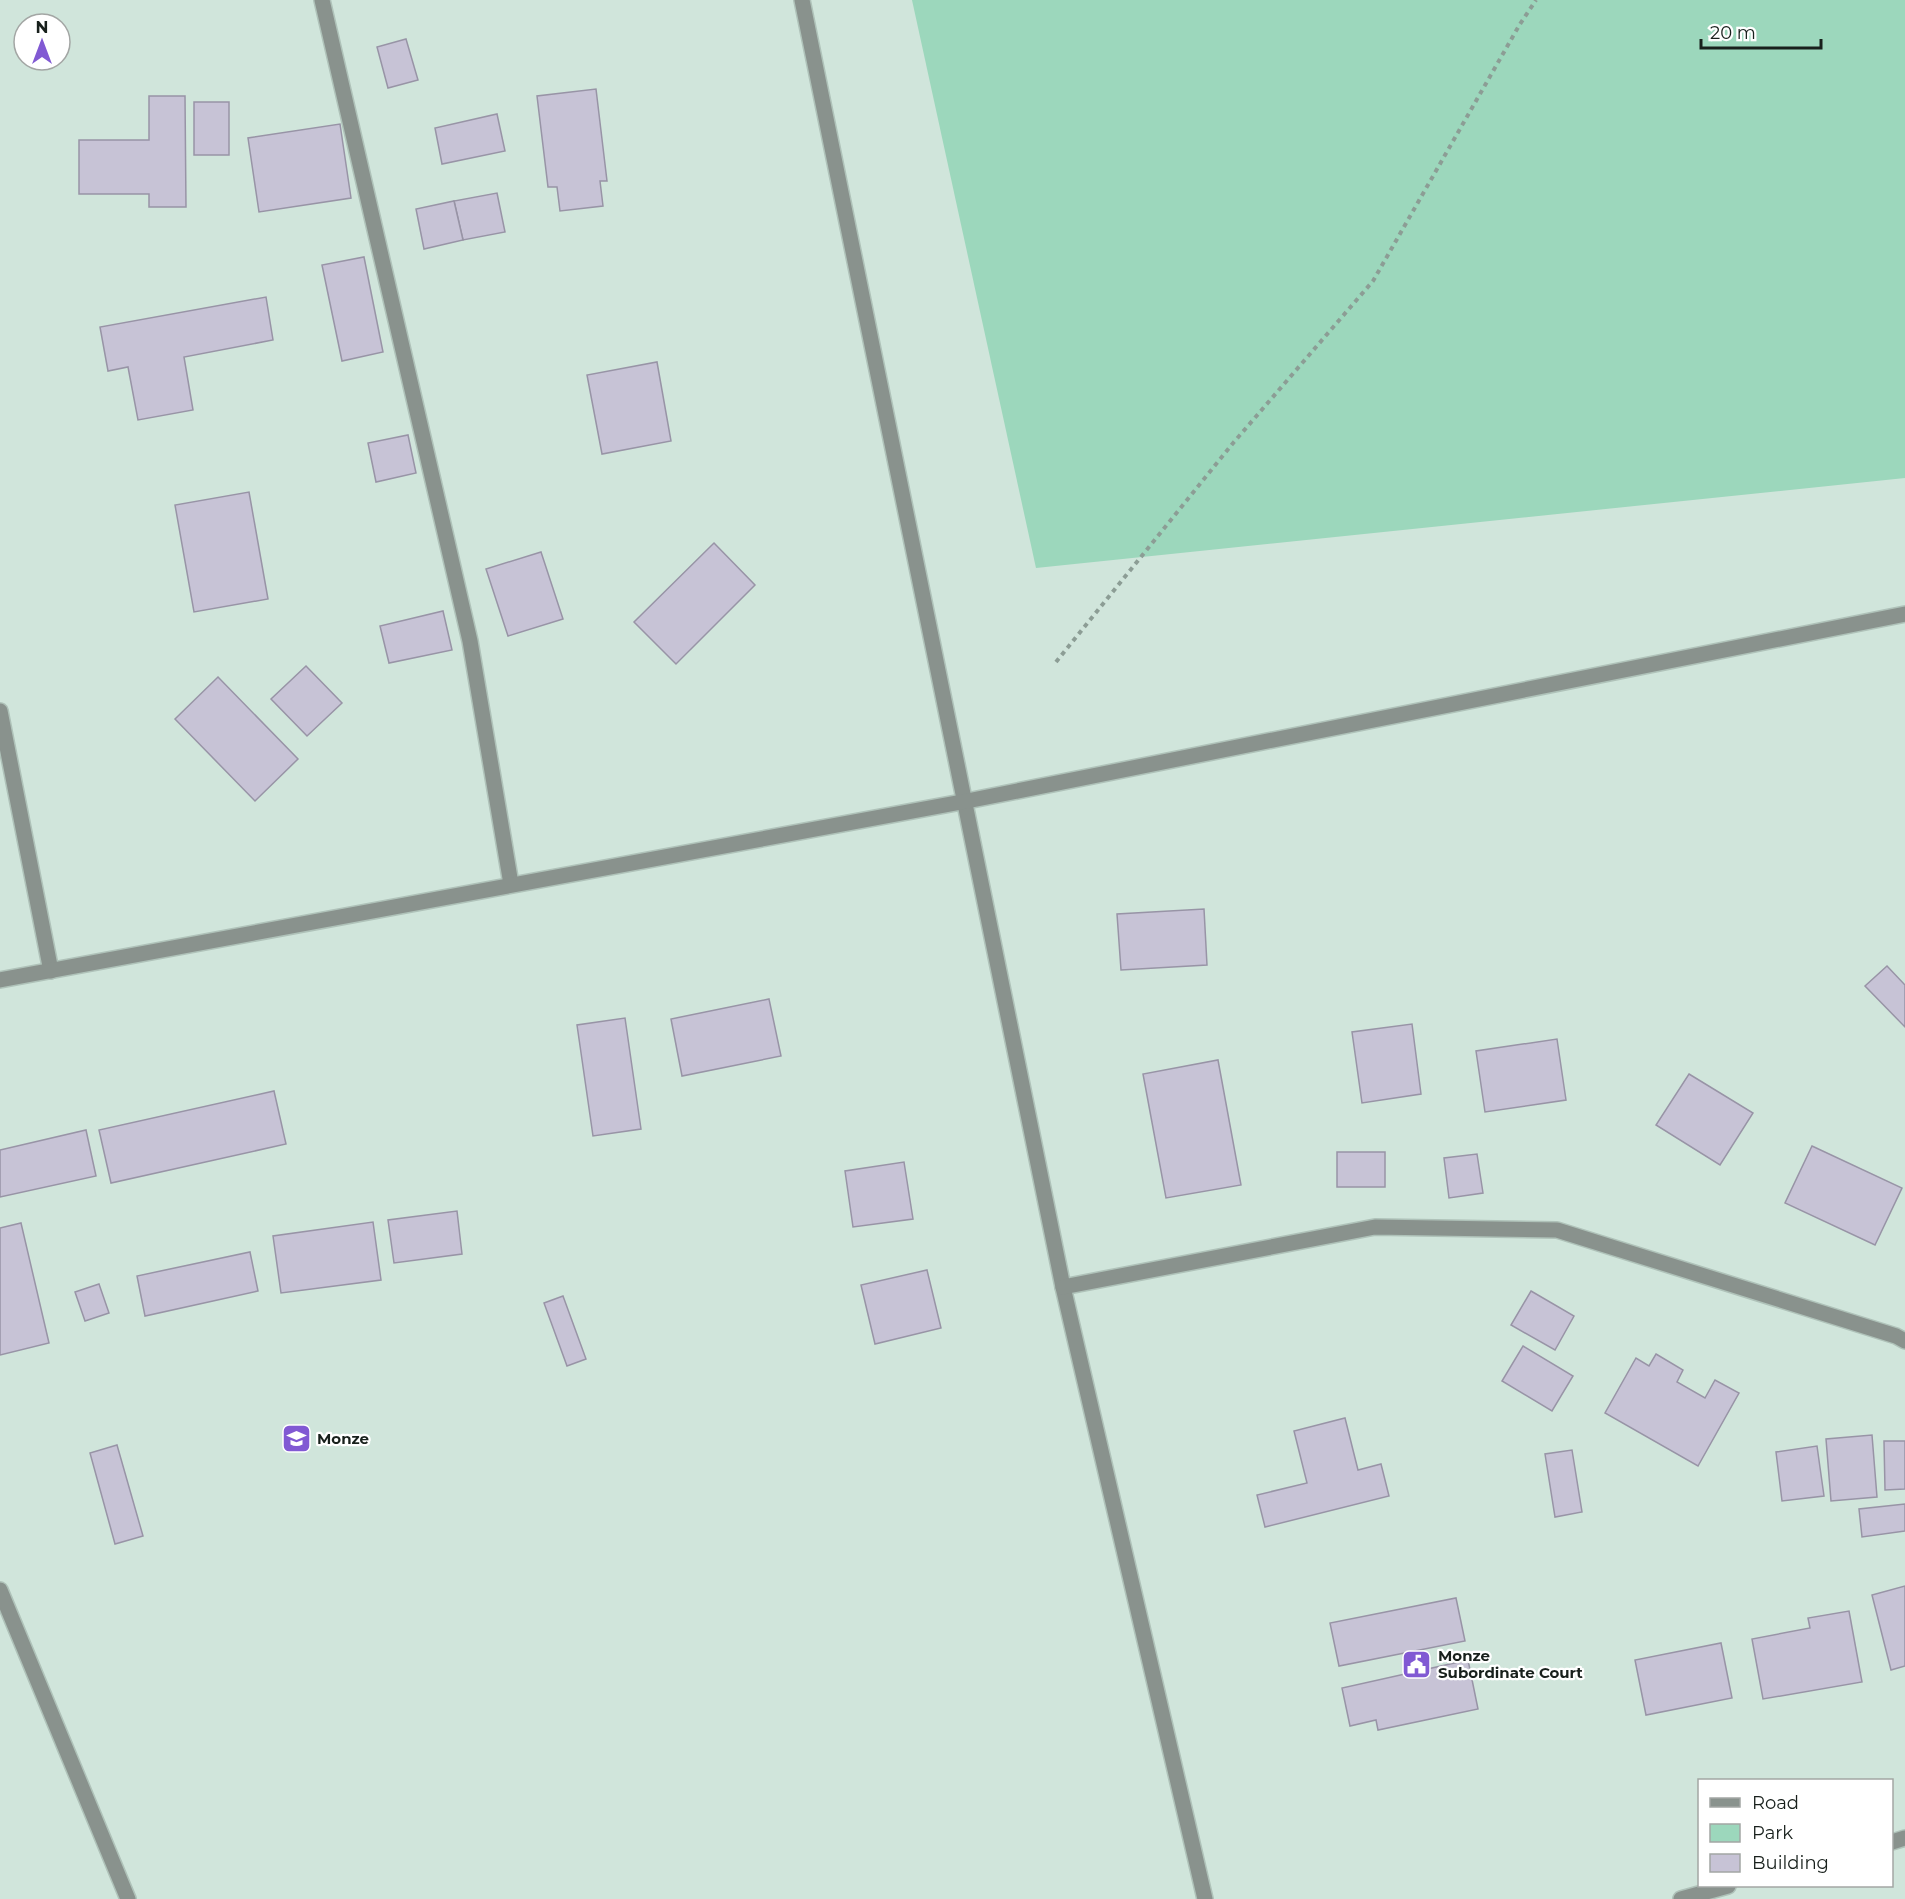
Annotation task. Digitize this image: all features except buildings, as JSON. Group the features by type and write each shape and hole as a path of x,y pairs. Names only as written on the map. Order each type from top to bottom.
{"street":[{"path":"322,0 470,641 511,884"},
{"path":"802,0 967,801 1064,1287 1205,1899"},
{"path":"0,980 967,801 1905,614"},
{"path":"0,711 51,971"},
{"path":"1064,1287 1375,1227 1557,1230 1896,1336 1905,1341"},
{"path":"0,1590 128,1899"},
{"path":"1681,1899 1724,1887"}],"path":[{"path":"1056,662 1234,442 1372,281 1536,0"}],"green space":[{"path":"912,0 1905,0 1905,478 1036,568"}],"place":[{"name":"Monze","path":"296,1438"},
{"name":"Monze Subordinate Court","path":"1417,1664"}]}
